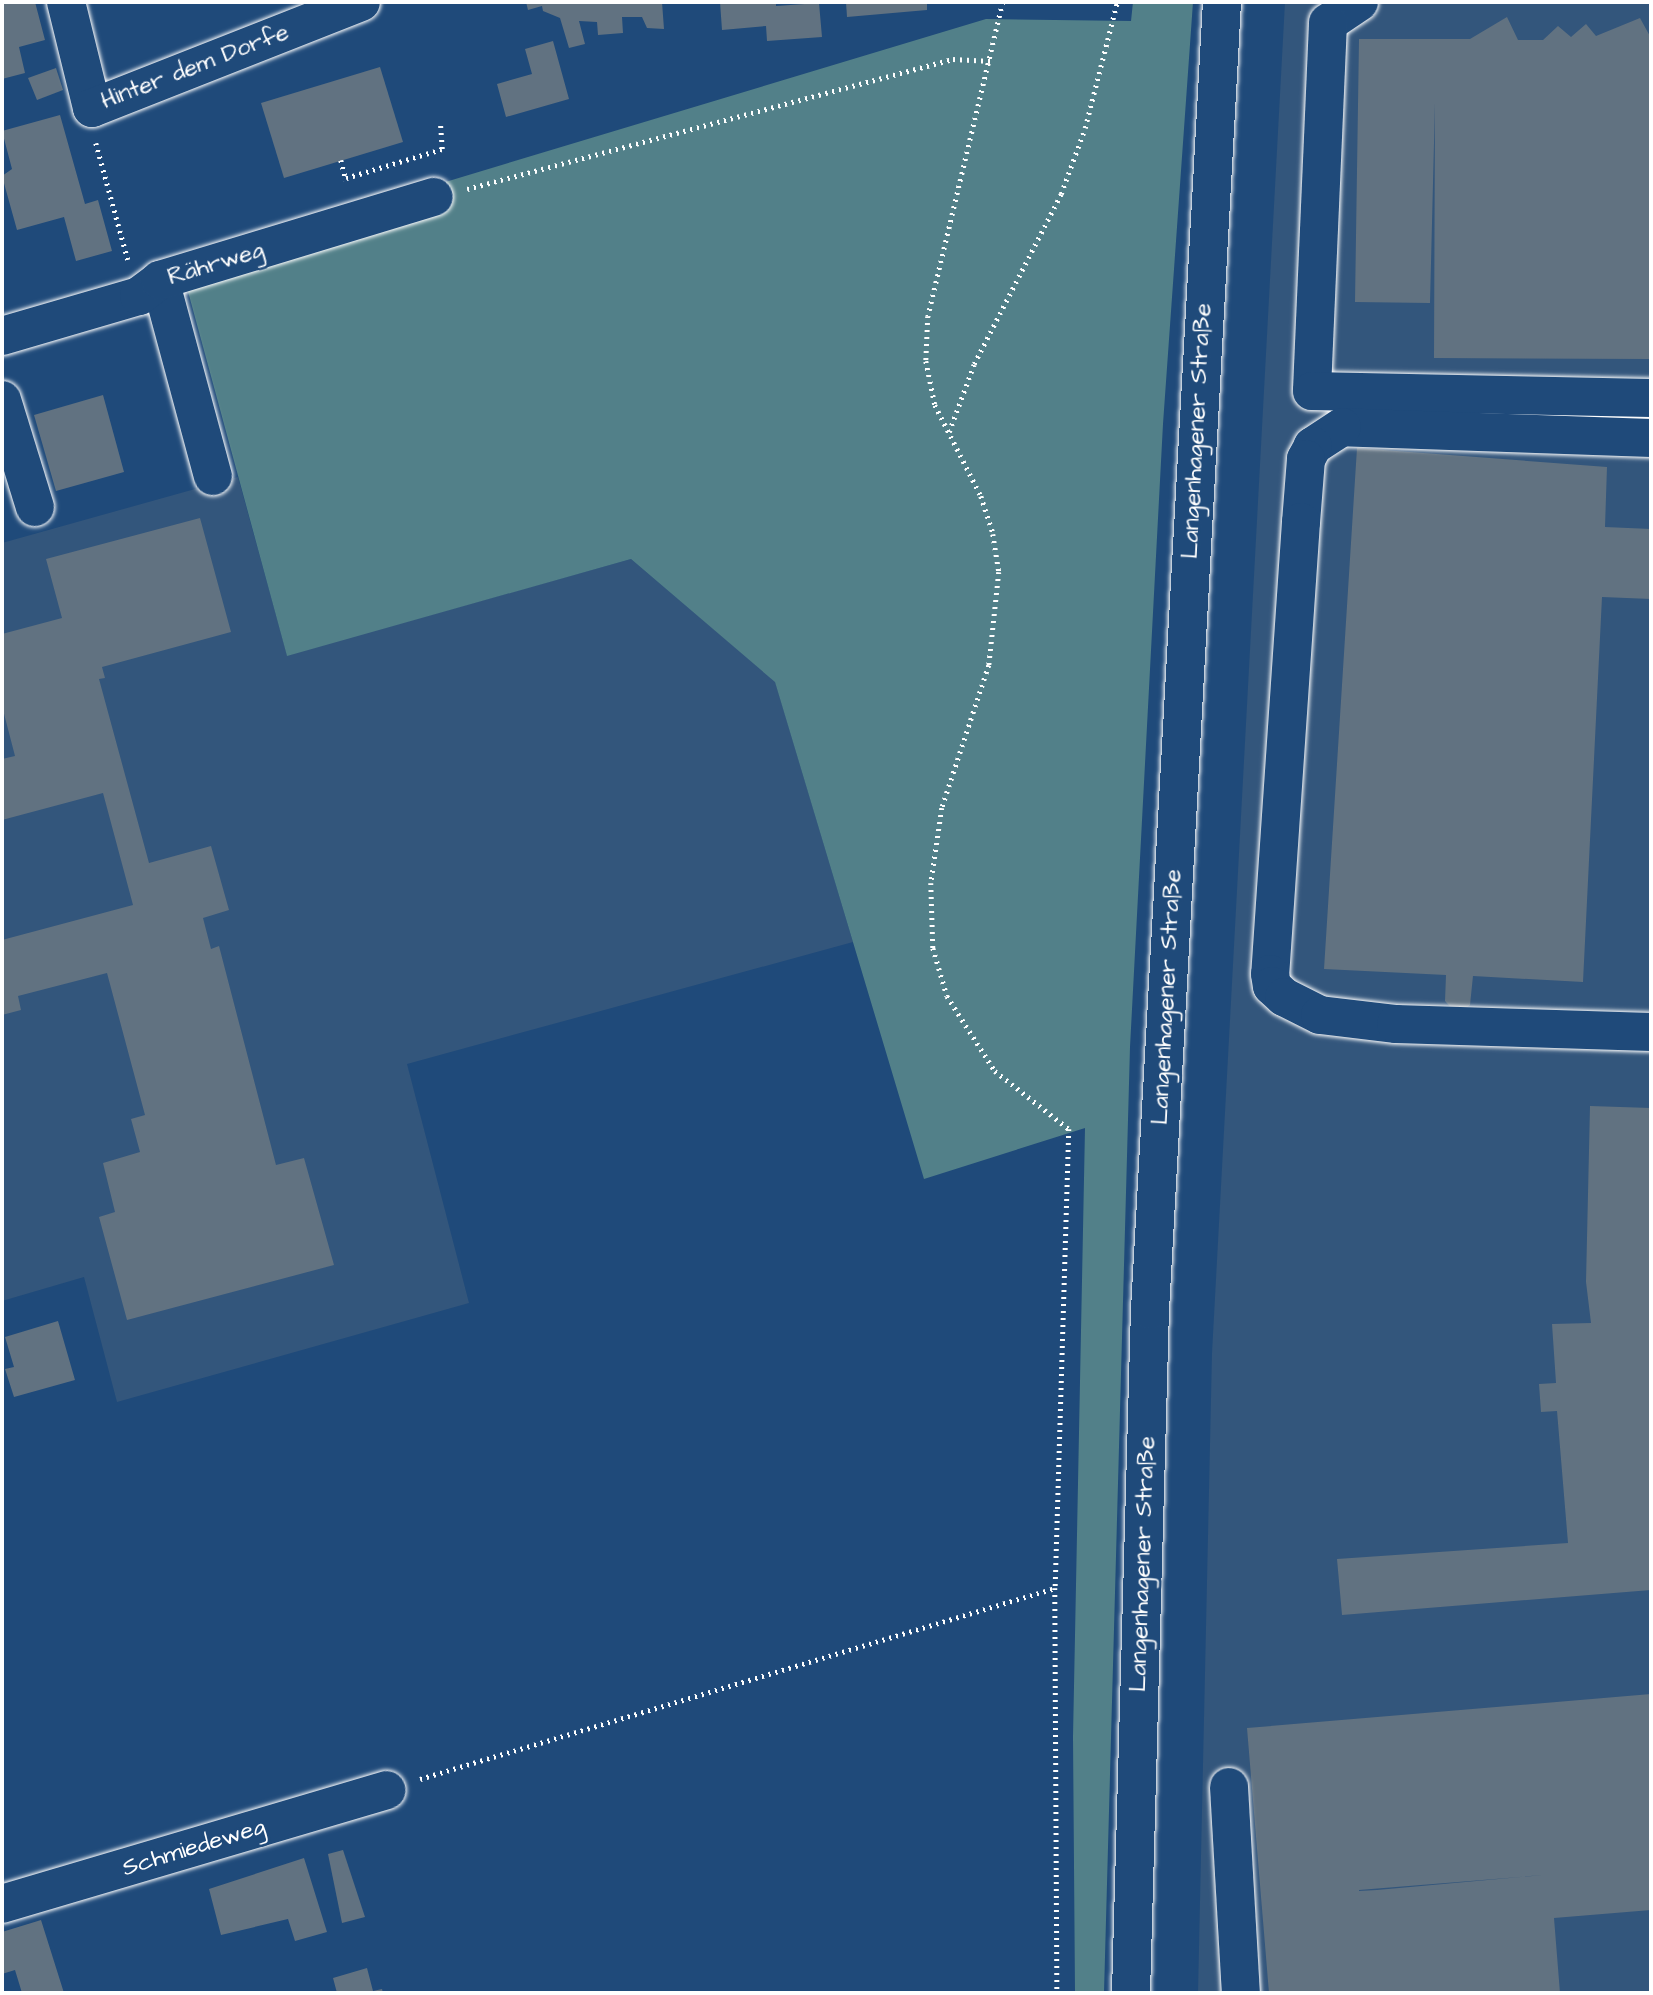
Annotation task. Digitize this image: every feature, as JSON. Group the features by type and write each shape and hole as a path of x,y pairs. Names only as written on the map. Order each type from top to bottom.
{"main road":[{"name":"Hinter dem Dorfe","path":"66,2 92,108 361,2"},
{"name":"Langenhagener Straße","path":"1132,1993 1150,1310 1223,2"},
{"path":"1359,2 1328,23 1312,391 1651,398"},
{"name":"Rährweg","path":"2,336 434,197"},
{"path":"149,288 214,476"},
{"path":"2,400 35,507"},
{"path":"1651,438 1342,428 1313,446 1306,459 1270,974 1272,986 1284,997 1321,1015 1396,1024 1651,1032"},
{"path":"1229,1787 1241,1993"},
{"name":"Schmiedeweg","path":"2,1904 386,1790"}],"path":[{"path":"1003,2 928,316 926,361 935,405 981,496 999,572 989,665 942,808 931,883 933,948 947,996 995,1071 1069,1129 1055,1588 1057,1993"},
{"path":"949,432 974,365 1061,194 1085,128 1117,2"},
{"path":"434,197 953,59 991,61"},
{"path":"92,108 93,134 149,288"},
{"path":"346,178 442,149 440,122"},
{"path":"386,1790 1055,1588"}],"shaded area":[{"path":"1285,2 1651,2 1651,1993 1198,1993 1212,1353"},
{"path":"238,477 287,655 631,559 775,681 853,942 407,1064 469,1303 117,1402 84,1277 2,1301 2,543"}],"green space":[{"path":"1133,2 1193,2 1163,424 1130,1047 1104,1993 1075,1993 1073,1737 1085,1128 924,1179 775,682 631,559 287,656 180,262 986,19 1131,21"}],"building":[{"path":"2,2 35,2 45,40 19,47 25,73 2,79"},
{"path":"526,2 662,2 664,29 647,28 642,17 622,17 623,33 598,35 597,22 579,21 585,44 569,48 560,18 543,11 542,6 528,10"},
{"path":"720,2 776,2 776,6 819,3 822,37 767,41 766,26 722,30"},
{"path":"846,2 927,2 927,10 847,17"},
{"path":"1507,17 1518,40 1543,40 1558,26 1571,37 1586,24 1596,36 1640,18 1651,38 1651,359 1434,358 1435,103 1430,303 1355,302 1359,39 1470,39"},
{"path":"553,41 569,99 506,117 497,84 532,74 525,49"},
{"path":"380,67 403,142 284,178 261,103"},
{"path":"56,68 63,90 37,100 28,78"},
{"path":"60,115 85,204 98,200 112,251 76,261 64,217 17,230 2,176 12,169 2,131"},
{"path":"103,395 124,472 56,491 34,415"},
{"path":"1357,448 1607,467 1605,527 1651,529 1651,599 1602,597 1583,982 1473,976 1470,1005 1458,1015 1445,1001 1446,975 1324,969"},
{"path":"200,518 231,632 102,667 105,678 99,679 149,863 211,846 229,910 203,918 211,949 219,946 276,1165 304,1158 334,1265 127,1320 99,1217 115,1212 103,1163 140,1152 131,1119 145,1115 107,973 18,996 21,1010 2,1015 2,940 133,905 103,793 2,820 2,759 15,756 2,706 2,634 62,618 46,559"},
{"path":"1590,1106 1651,1108 1651,1590 1342,1615 1337,1559 1568,1543 1557,1411 1541,1412 1539,1384 1556,1383 1552,1324 1591,1323 1586,1282"},
{"path":"58,1321 75,1380 14,1397 5,1369 14,1367 5,1337"},
{"path":"1651,1694 1651,1910 1554,1918 1560,1993 1269,1993 1247,1728","holes":["1543,1875 1377,1890 1359,1891"]},
{"path":"343,1850 365,1917 342,1923 328,1854"},
{"path":"304,1858 327,1932 295,1941 288,1919 221,1935 209,1889"},
{"path":"41,1920 64,1993 22,1993 15,1970 2,1974 2,1932"},
{"path":"367,1968 373,1991 382,1989 383,1993 337,1993 333,1978"}]}
